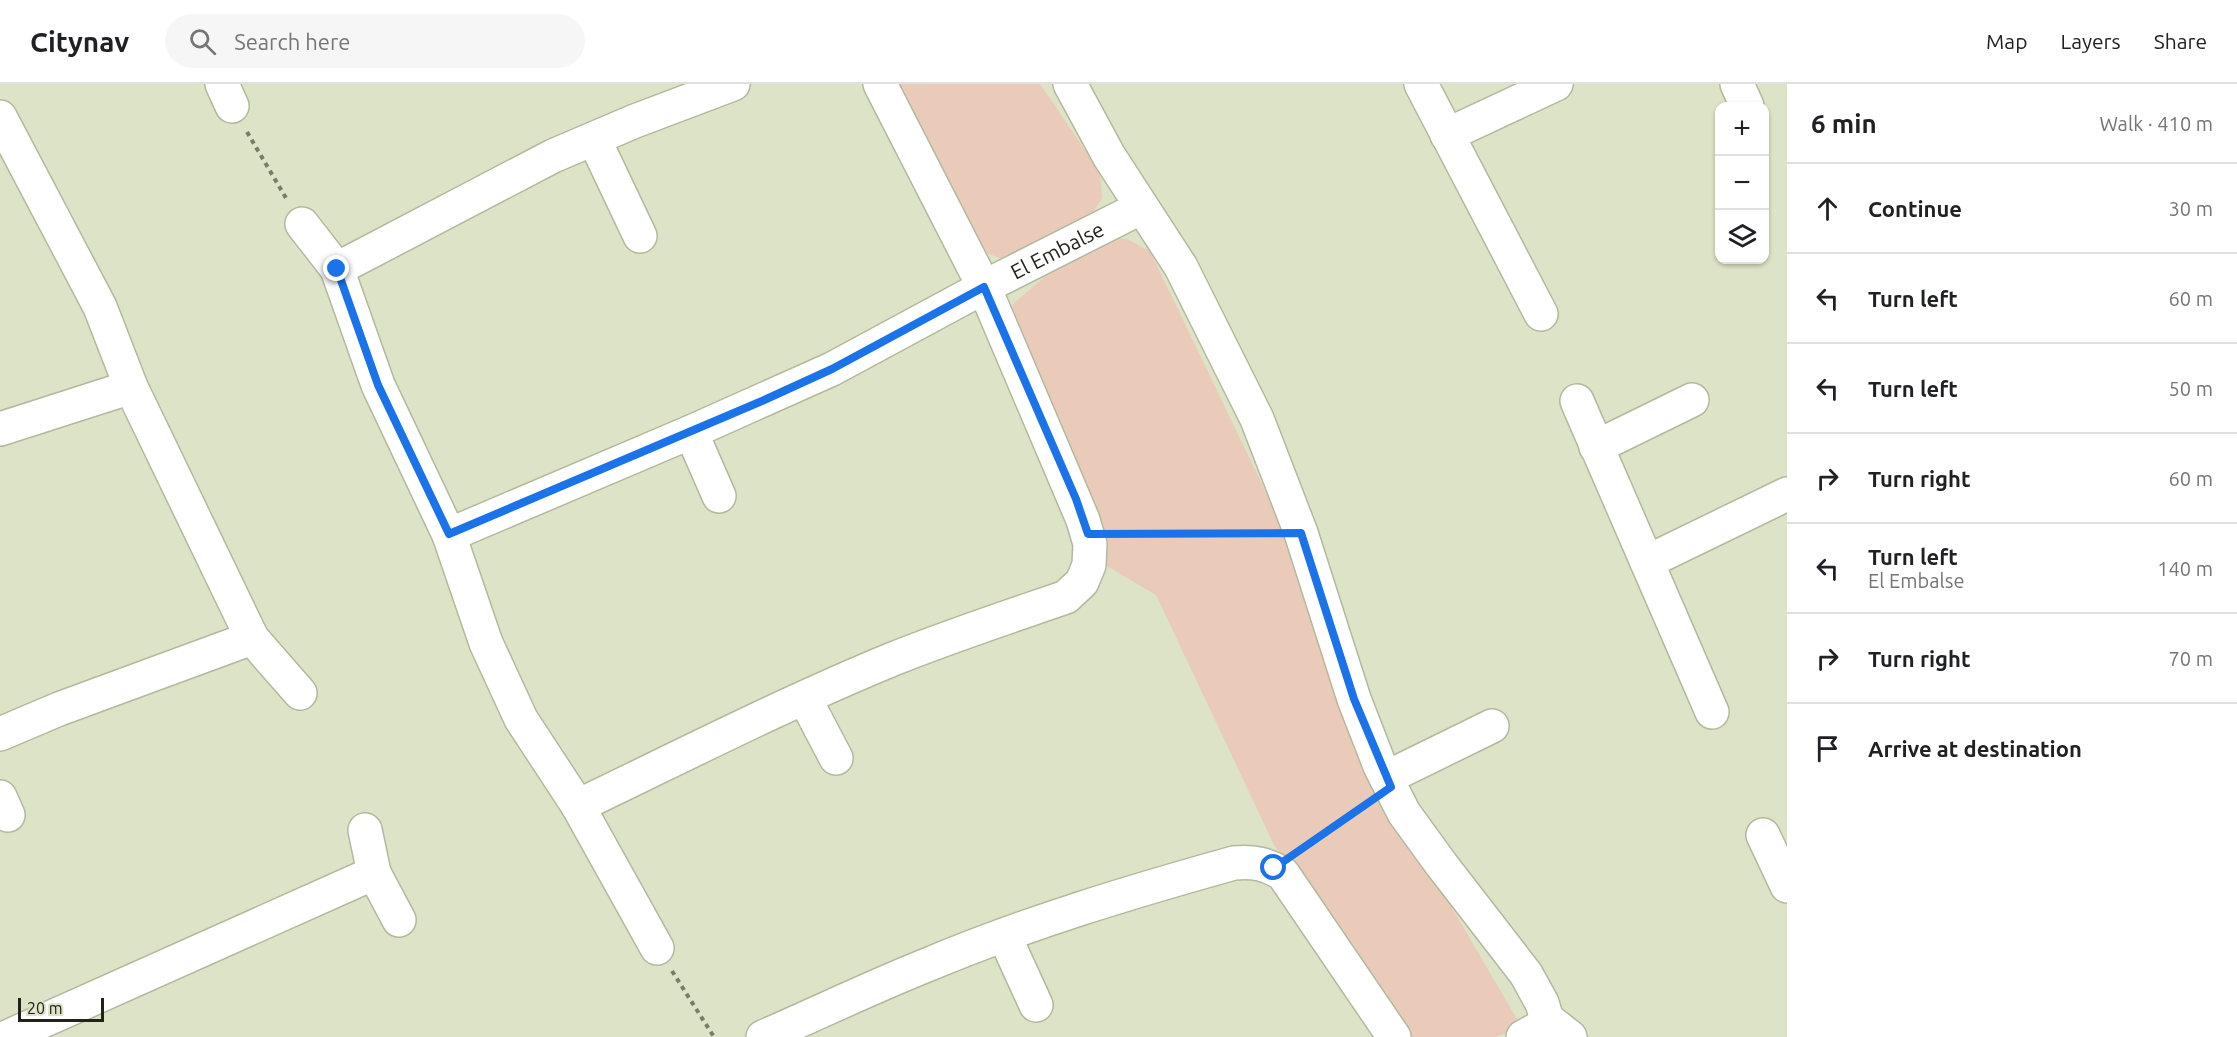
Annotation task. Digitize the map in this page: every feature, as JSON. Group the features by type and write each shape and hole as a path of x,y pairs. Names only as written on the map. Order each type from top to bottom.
{"street":[{"path":"337,269 553,156 733,84"},
{"path":"578,806 903,655 1066,597 1076,589 1086,574 1090,555 1088,534 1076,499 984,287 880,84"},
{"path":"1070,84 1109,156 1180,267 1257,419 1301,533 1354,699 1388,782 1404,813 1526,974 1542,1003 1547,1031"},
{"path":"1421,84 1541,314"},
{"path":"1447,135 1556,84"},
{"path":"1737,84 1745,102"},
{"path":"0,117 100,307 131,387 252,638 300,693"},
{"path":"594,139 640,236"},
{"name":"El Embalse","path":"449,534 691,432 832,369 984,287 1142,207"},
{"path":"302,224 337,269 378,385 449,534 486,643 521,719 578,806 657,948"},
{"path":"0,429 131,387"},
{"path":"1596,447 1692,400"},
{"path":"1577,401 1712,712"},
{"path":"691,432 719,496"},
{"path":"1647,562 1787,494"},
{"path":"0,734 59,709 252,638"},
{"path":"805,699 836,758"},
{"path":"1388,782 1492,726"},
{"path":"365,830 374,873 399,920"},
{"path":"1763,835 1787,886"},
{"path":"764,1037 926,965 1004,935 1121,894 1234,863 1249,862 1274,868 1283,874 1394,1037"},
{"path":"7,1037 374,873"},
{"path":"1004,935 1036,1005"}],"path":[{"path":"227,95 302,224"},
{"path":"1088,534 1301,533"},
{"path":"1274,868 1388,782"},
{"path":"657,948 714,1037"}],"shaded area":[{"path":"893,84 1040,84 1100,172 1102,198 1088,221 1008,261 970,247"},
{"path":"1111,238 1127,239 1150,251 1283,528 1396,822 1455,913 1517,1019 1517,1028 1496,1037 1402,1037 1300,878 1274,845 1156,595 1103,564 1009,329 1013,304 1049,273"}],"route":[{"path":"337,269 378,385 449,534 691,432 832,369 984,287 1076,499 1088,534 1301,533 1354,699 1380,766 1391,787 1274,868"}]}
